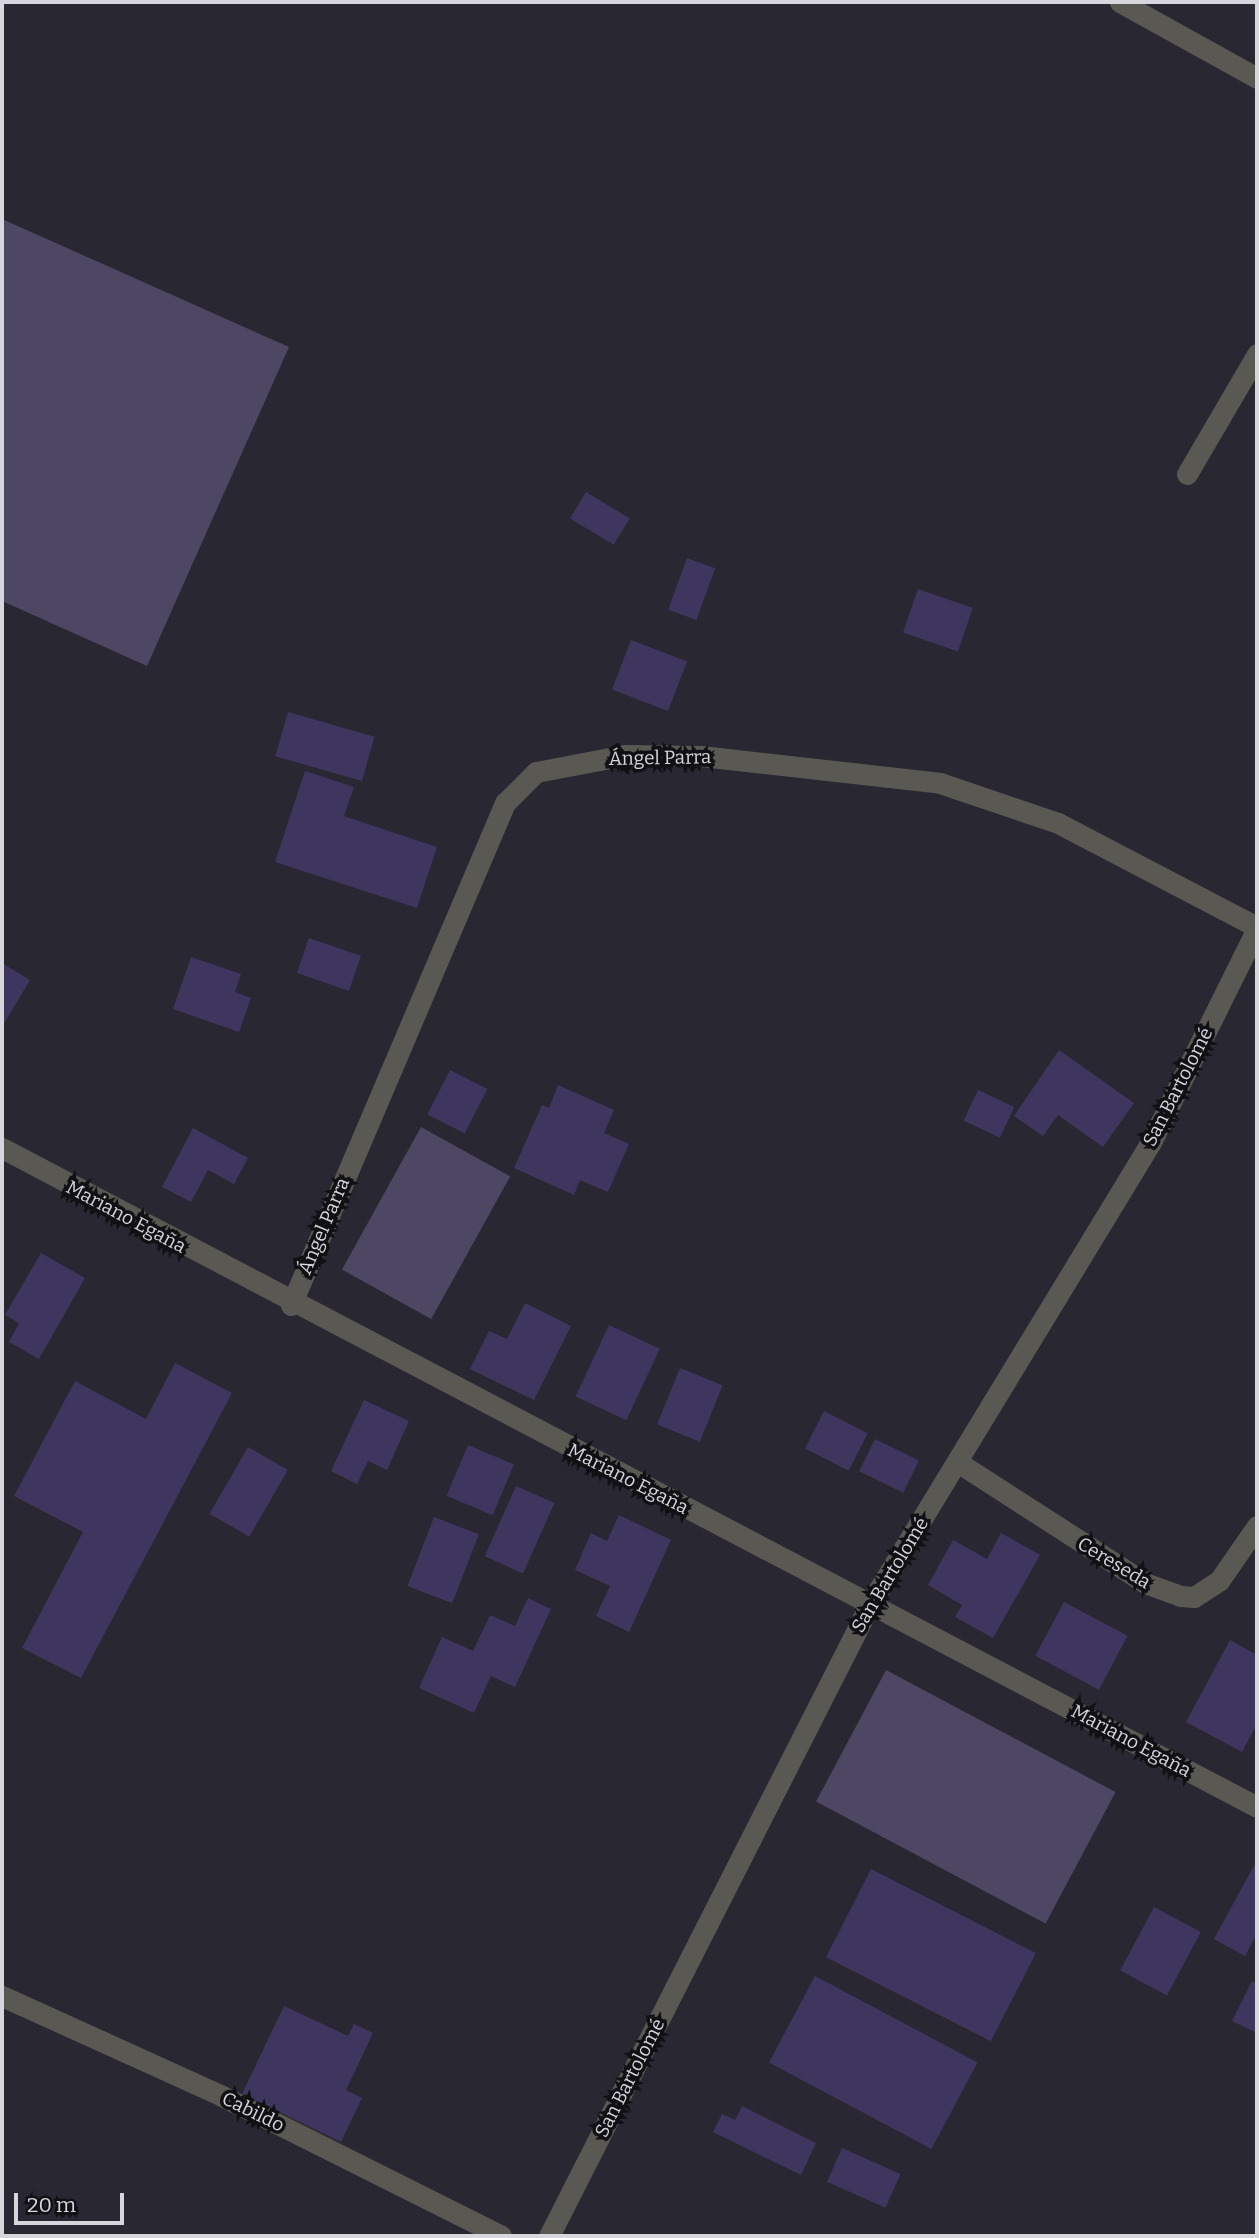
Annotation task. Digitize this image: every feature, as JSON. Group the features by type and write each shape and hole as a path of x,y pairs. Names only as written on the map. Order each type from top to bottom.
{"street":[{"path":"1120,2 1257,78"},
{"path":"1187,474 1257,354"},
{"name":"Ángel Parra","path":"291,1305 505,803 536,772 626,755 701,756 940,783 1058,823 1257,928"},
{"name":"San Bartolomé","path":"549,2236 870,1604 959,1463 1151,1142 1257,928"},
{"name":"Mariano Egaña","path":"2,1148 291,1305 1257,1807"},
{"name":"Cereseda","path":"959,1463 1145,1583 1180,1596 1194,1597 1219,1581 1257,1526"},
{"name":"Cabildo","path":"2,1996 222,2096 501,2236"}],"shaded area":[{"path":"2,219 289,347 147,666 2,601"},
{"path":"421,1127 510,1176 431,1319 342,1270"},
{"path":"886,1670 1116,1792 1046,1924 816,1802"}],"building":[{"path":"586,492 630,518 614,545 570,519"},
{"path":"687,558 715,568 696,620 668,610"},
{"path":"918,589 973,608 958,651 903,632"},
{"path":"631,640 687,662 668,711 612,689"},
{"path":"288,712 375,737 362,781 275,756"},
{"path":"305,771 354,787 344,816 437,847 417,908 275,862"},
{"path":"309,938 361,956 349,991 297,973"},
{"path":"191,957 241,974 235,992 251,998 239,1032 173,1009"},
{"path":"2,963 30,980 2,1027"},
{"path":"1059,1050 1134,1103 1103,1147 1058,1115 1043,1136 1014,1116"},
{"path":"450,1070 487,1089 465,1134 427,1115"},
{"path":"558,1085 614,1110 604,1133 629,1144 608,1192 580,1180 574,1195 514,1168 542,1105 549,1108"},
{"path":"978,1090 1014,1107 1000,1138 964,1121"},
{"path":"193,1128 248,1158 234,1184 208,1170 191,1202 162,1187"},
{"path":"41,1253 85,1278 39,1359 9,1342 19,1323 5,1315"},
{"path":"525,1303 571,1326 534,1400 470,1369 489,1331 507,1339"},
{"path":"609,1325 660,1349 626,1420 576,1397"},
{"path":"175,1363 232,1393 81,1678 22,1648 83,1532 14,1496 75,1381 146,1419"},
{"path":"680,1368 723,1385 700,1442 657,1425"},
{"path":"364,1400 409,1421 387,1470 368,1461 357,1484 331,1471"},
{"path":"824,1411 868,1433 849,1471 805,1448"},
{"path":"875,1439 919,1460 903,1493 859,1471"},
{"path":"468,1445 514,1465 493,1515 447,1496"},
{"path":"248,1447 288,1470 249,1537 210,1514"},
{"path":"516,1486 554,1503 523,1573 485,1556"},
{"path":"619,1515 671,1540 629,1632 596,1616 610,1586 575,1570 591,1533 607,1541"},
{"path":"434,1517 479,1534 452,1603 407,1586"},
{"path":"1001,1533 1040,1555 993,1638 955,1617 962,1605 928,1585 953,1540 987,1559"},
{"path":"528,1598 551,1609 515,1687 491,1676 474,1713 419,1688 442,1637 473,1651 490,1615 515,1626"},
{"path":"1064,1602 1128,1636 1099,1690 1035,1656"},
{"path":"1230,1640 1257,1655 1257,1724 1242,1752 1186,1722"},
{"path":"1257,1860 1257,1934 1245,1956 1214,1939"},
{"path":"871,1869 1036,1953 991,2041 826,1957"},
{"path":"1154,1907 1201,1932 1167,1995 1120,1971"},
{"path":"815,1976 977,2062 931,2149 769,2063"},
{"path":"1252,1981 1257,1984 1257,2033 1232,2021"},
{"path":"284,2006 348,2036 354,2024 373,2033 346,2090 362,2098 341,2142 242,2094"},
{"path":"742,2106 816,2143 801,2175 713,2132 722,2114 735,2120"},
{"path":"842,2148 900,2174 885,2208 827,2182"}]}
